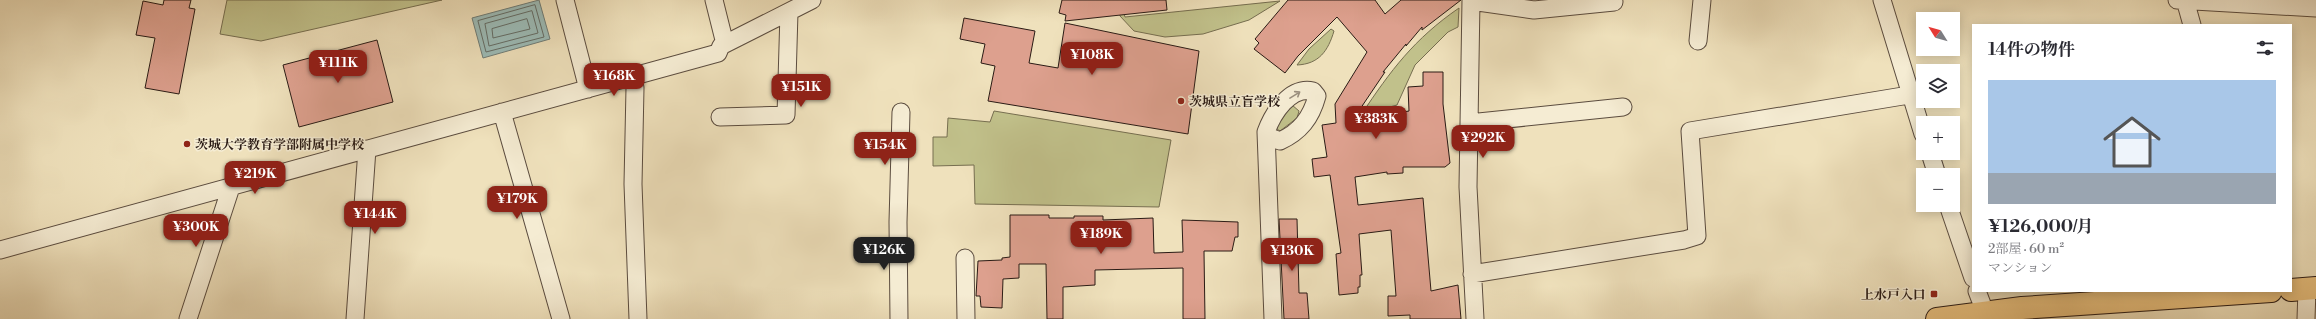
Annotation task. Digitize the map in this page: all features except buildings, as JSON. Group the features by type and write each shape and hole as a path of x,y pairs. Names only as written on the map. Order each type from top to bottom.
{"highway":[{"path":"1937,319 1985,312 2191,293 2231,292"}],"street":[{"path":"565,0 588,89"},
{"path":"714,0 721,48"},
{"path":"0,250 633,76 721,48 812,0"},
{"path":"1474,319 1468,186 1471,0 1534,10 1614,2"},
{"path":"1698,41 1702,0"},
{"path":"1882,0 1917,116"},
{"path":"2192,24 2190,0 2316,8"},
{"path":"720,117 786,115 789,12"},
{"path":"633,76 635,88 634,184 638,319"},
{"path":"1472,274 1684,240 1698,236 1690,132 1909,94"},
{"path":"1469,123 1623,107"},
{"path":"502,112 561,319"},
{"path":"898,319 898,222 901,112"},
{"path":"1267,136 1265,144 1270,208 1273,319"},
{"path":"355,319 367,149"},
{"path":"188,319 231,187"},
{"path":"1950,212 1972,275"},
{"path":"965,258 966,319"},
{"path":"2305,289 2306,319"},
{"path":"1977,292 1985,312"}],"green space":[{"path":"227,0 442,0 261,41 220,34"},
{"path":"1120,0 1125,17 1280,1 1249,20 1203,34 1165,37 1134,31 1120,16 1116,4"},
{"path":"1459,8 1458,27 1448,32 1415,65 1397,105 1361,115 1404,56 1429,31"},
{"path":"1331,29 1334,31 1332,38 1322,55 1311,62 1297,65 1309,49"},
{"path":"1292,105 1299,111 1297,118 1280,131 1277,129 1278,122"},
{"path":"994,111 1171,140 1159,207 975,204 974,165 933,166 933,137 947,137 948,118 990,122"}],"water":[{"path":"539,0 550,39 483,58 472,18"}],"place":[{"name":"茨城県立盲学校","path":"1181,101"},
{"name":"茨城大学教育学部附属中学校","path":"187,144"},
{"name":"上水戸入口","path":"1934,294"}]}
